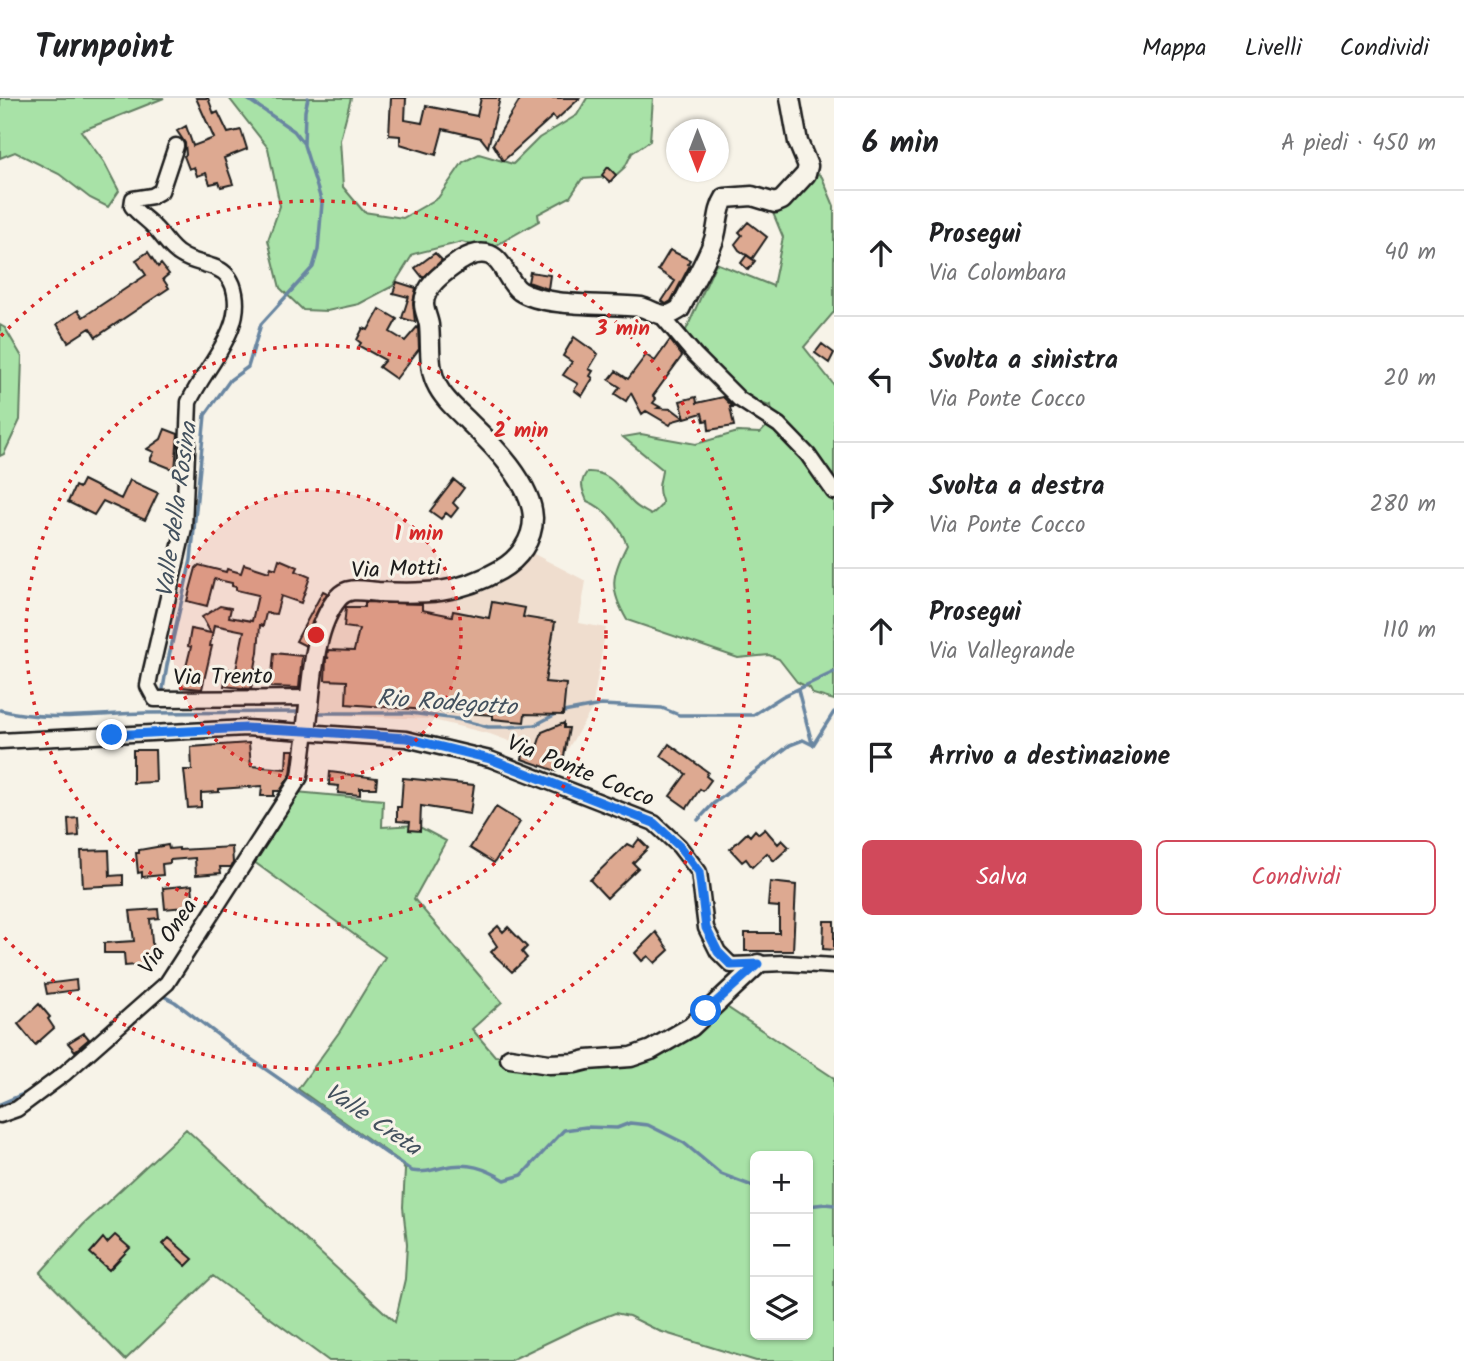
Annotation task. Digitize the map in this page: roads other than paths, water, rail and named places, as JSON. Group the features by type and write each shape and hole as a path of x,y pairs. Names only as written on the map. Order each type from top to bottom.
{"street":[{"path":"661,315 669,315 680,309 712,245 721,204 725,198 752,196 775,203 782,201 806,174 808,166 798,142 790,98"},
{"name":"Via Trento","path":"176,146 161,191 152,197 133,200 132,206 180,255 218,268 227,275 233,283 237,310 224,347 189,402 184,528 148,686 161,700 309,713"},
{"name":"Via Motti","path":"309,713 319,639 328,616 344,593 352,590 404,593 454,590 482,580 511,564 526,545 531,533 533,517 522,484 501,456 449,403 434,380 424,305 430,285 460,261 482,253 491,255 521,291 561,302 641,307 661,315"},
{"path":"661,315 695,355 739,399 779,425 808,455 834,492"},
{"path":"0,741 246,728 309,713"},
{"name":"Via Ponte Cocco","path":"309,713 490,759 654,823 679,846 699,872 706,928 718,952 731,965 834,966"},
{"name":"Via Onea","path":"0,1115 17,1109 64,1074 167,983 300,777 309,713"},
{"path":"510,1058 549,1064 575,1063 587,1059 631,1057 651,1050 691,1027 758,964"}],"waterway":[{"path":"246,98 294,131 304,144"},
{"name":"Valle della Rosina","path":"162,695 191,560 205,415 230,380 248,367 261,324 313,267 318,250 322,203 304,145 308,98"},
{"name":"Rio Rodegotto","path":"313,713 410,713 457,719 488,727 535,725 558,713 601,705 662,708 679,715 753,715 783,696 834,672"},
{"path":"798,690 812,743"},
{"name":"Rio Rodegotto","path":"0,710 36,716 301,712"},
{"path":"813,745 834,712"},
{"path":"698,820 713,804 790,745 803,740 813,745"},
{"name":"Valle Creta","path":"161,995 175,1002 235,1048 412,1171 469,1166 483,1169 505,1180 522,1175 564,1130 586,1127 617,1128 630,1123 648,1125 684,1143 721,1174 750,1185"},
{"name":"Valle Creta","path":"0,1104 30,1091"},
{"name":"Valle Creta","path":"813,1205 834,1205"}]}
